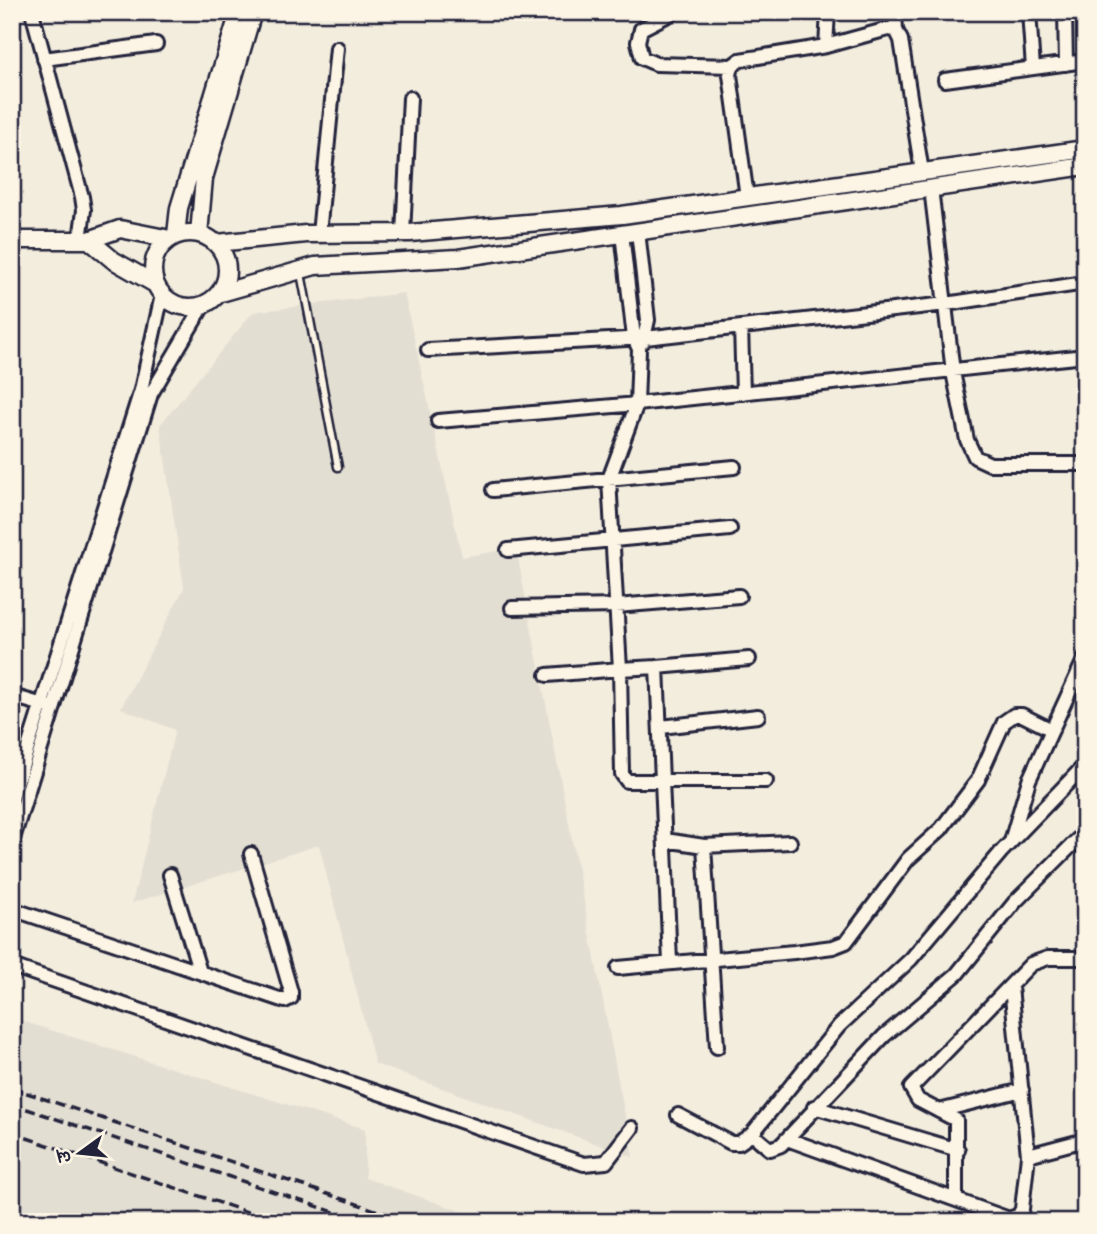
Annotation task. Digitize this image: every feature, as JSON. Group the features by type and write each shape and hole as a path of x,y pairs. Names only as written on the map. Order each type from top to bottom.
{"street":[{"path":"32,12 82,197 84,240"},
{"path":"12,842 48,706 141,390 159,290 155,259 173,237 179,208 239,12"},
{"path":"199,234 204,178 253,12"},
{"path":"674,12 641,29 638,42 642,58 656,64 732,66 740,60 826,46 888,29 896,30"},
{"path":"826,46 828,12"},
{"path":"895,12 922,172"},
{"path":"1029,12 1033,68"},
{"path":"1065,12 1066,64"},
{"path":"44,59 156,44"},
{"path":"319,234 337,48"},
{"path":"944,80 1085,61"},
{"path":"732,66 730,75 747,197"},
{"path":"403,233 410,98"},
{"path":"12,240 84,240 120,229 173,237 199,234 216,243 319,234 403,233 622,215 1085,149"},
{"path":"12,798 48,706 155,382 202,306 221,293 315,266 458,258 1085,166"},
{"path":"931,188 953,372 967,440 975,457 981,462 1085,464"},
{"path":"630,232 648,320 639,342 637,404 609,479 621,668 622,774 627,781 633,783 765,781"},
{"path":"84,240 181,307 202,306"},
{"path":"216,243 228,267 221,293"},
{"path":"428,350 639,342 741,327 946,304 1085,283"},
{"path":"741,327 743,393"},
{"path":"438,421 637,404 1085,356"},
{"path":"493,490 734,467"},
{"path":"508,550 730,529"},
{"path":"512,608 616,606 739,596"},
{"path":"1011,842 1029,780 1085,658"},
{"path":"547,675 749,659"},
{"path":"657,667 670,962"},
{"path":"12,695 48,706"},
{"path":"618,968 794,952 833,947 846,942 908,859 941,829 978,780 1004,722 1014,715 1021,715 1052,730"},
{"path":"661,727 758,716"},
{"path":"678,1115 731,1143 739,1143 752,1134 839,1026 911,959 1011,842 1085,765"},
{"path":"752,1134 770,1149 781,1146 814,1107 884,1036 957,974 1015,902 1085,832"},
{"path":"665,840 704,846 790,842"},
{"path":"704,846 717,1047"},
{"path":"12,909 285,1001 291,998 251,854"},
{"path":"170,875 200,972"},
{"path":"956,1199 956,1120 918,1100 911,1088 1012,987 1031,964 1042,959 1085,958"},
{"path":"12,966 584,1164 606,1162 632,1129"},
{"path":"787,1139 1009,1219 1020,1215 1028,1155 1012,987"},
{"path":"939,1111 1022,1090"},
{"path":"814,1107 958,1150"},
{"path":"1028,1155 1085,1140"}],"lane":[{"path":"300,270 338,467"}],"shaded area":[{"path":"404,293 462,557 516,548 633,1157 375,1064 319,845 132,903 175,730 121,708 184,588 160,425 253,312"},
{"path":"12,1018 365,1129 365,1178 493,1222 12,1222"}],"railway":[{"path":"12,1088 411,1222"},
{"path":"12,1104 364,1222"},
{"path":"12,1133 277,1222"}]}
